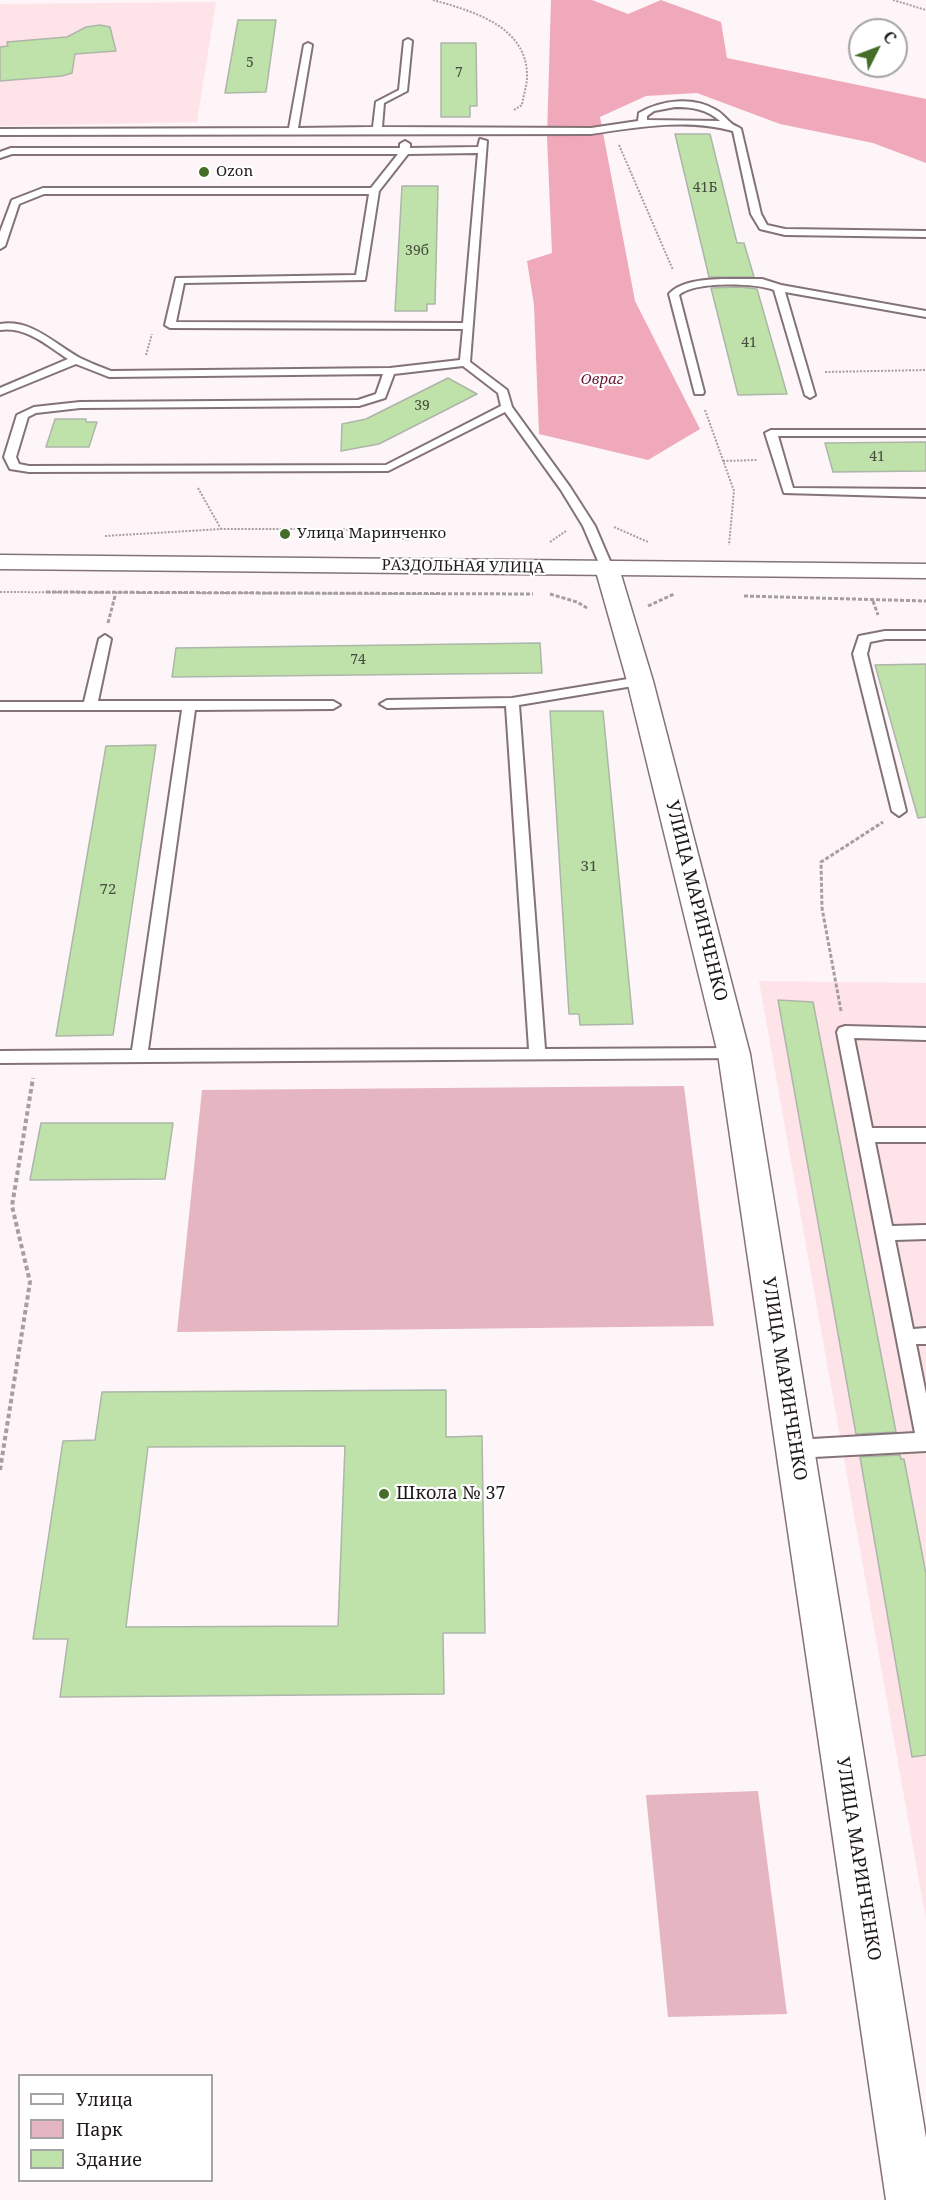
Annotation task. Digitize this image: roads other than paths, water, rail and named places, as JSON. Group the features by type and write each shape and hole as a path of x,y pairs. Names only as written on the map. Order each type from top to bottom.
{"street":[{"name":"РАЗДОЛЬНАЯ УЛИЦА","path":"0,562 926,571"},
{"name":"УЛИЦА МАРИНЧЕНКО","path":"607,568 640,681 734,1053 911,2200"}],"lane":[{"path":"377,130 380,102 403,91 408,40"},
{"path":"293,131 308,45"},
{"path":"643,123 642,115 647,111 660,106 673,105 697,106 711,110 723,117 728,125"},
{"path":"0,132 591,131 643,123 728,125 737,129 756,214 763,227 785,232 926,234"},
{"path":"404,130 405,151 374,191 361,278 180,280 170,325 466,326"},
{"path":"465,363 466,326 484,132"},
{"path":"0,155 11,151 482,150"},
{"path":"0,246 15,202 43,191 374,191"},
{"path":"699,392 674,294 681,288 696,284 762,282 779,288 926,315"},
{"path":"779,288 810,395"},
{"path":"0,327 5,325 28,330 76,360 109,374 390,371 465,363 503,392 507,407 566,489 589,526 607,568"},
{"path":"0,392 76,360"},
{"path":"390,371 381,396 359,403 80,405 34,410 23,415 10,457 14,466 29,469 388,468 507,407"},
{"path":"926,433 771,433 788,491 926,493"},
{"path":"899,812 860,654 864,639 926,635"},
{"path":"90,706 105,639"},
{"path":"387,704 512,702 640,681"},
{"path":"512,702 537,1054"},
{"path":"139,1056 189,705"},
{"path":"0,706 333,705"},
{"path":"795,1449 926,1441 845,1032 926,1034"},
{"path":"0,1057 734,1053"},
{"path":"866,1135 926,1135"},
{"path":"885,1233 926,1232"},
{"path":"906,1337 926,1336"}],"place":[{"name":"Ozon","path":"204,172"},
{"name":"Улица Маринченко","path":"285,534"},
{"name":"Школа № 37","path":"384,1494"}],"park label":[{"name":"Овраг","path":"602,380"}]}
